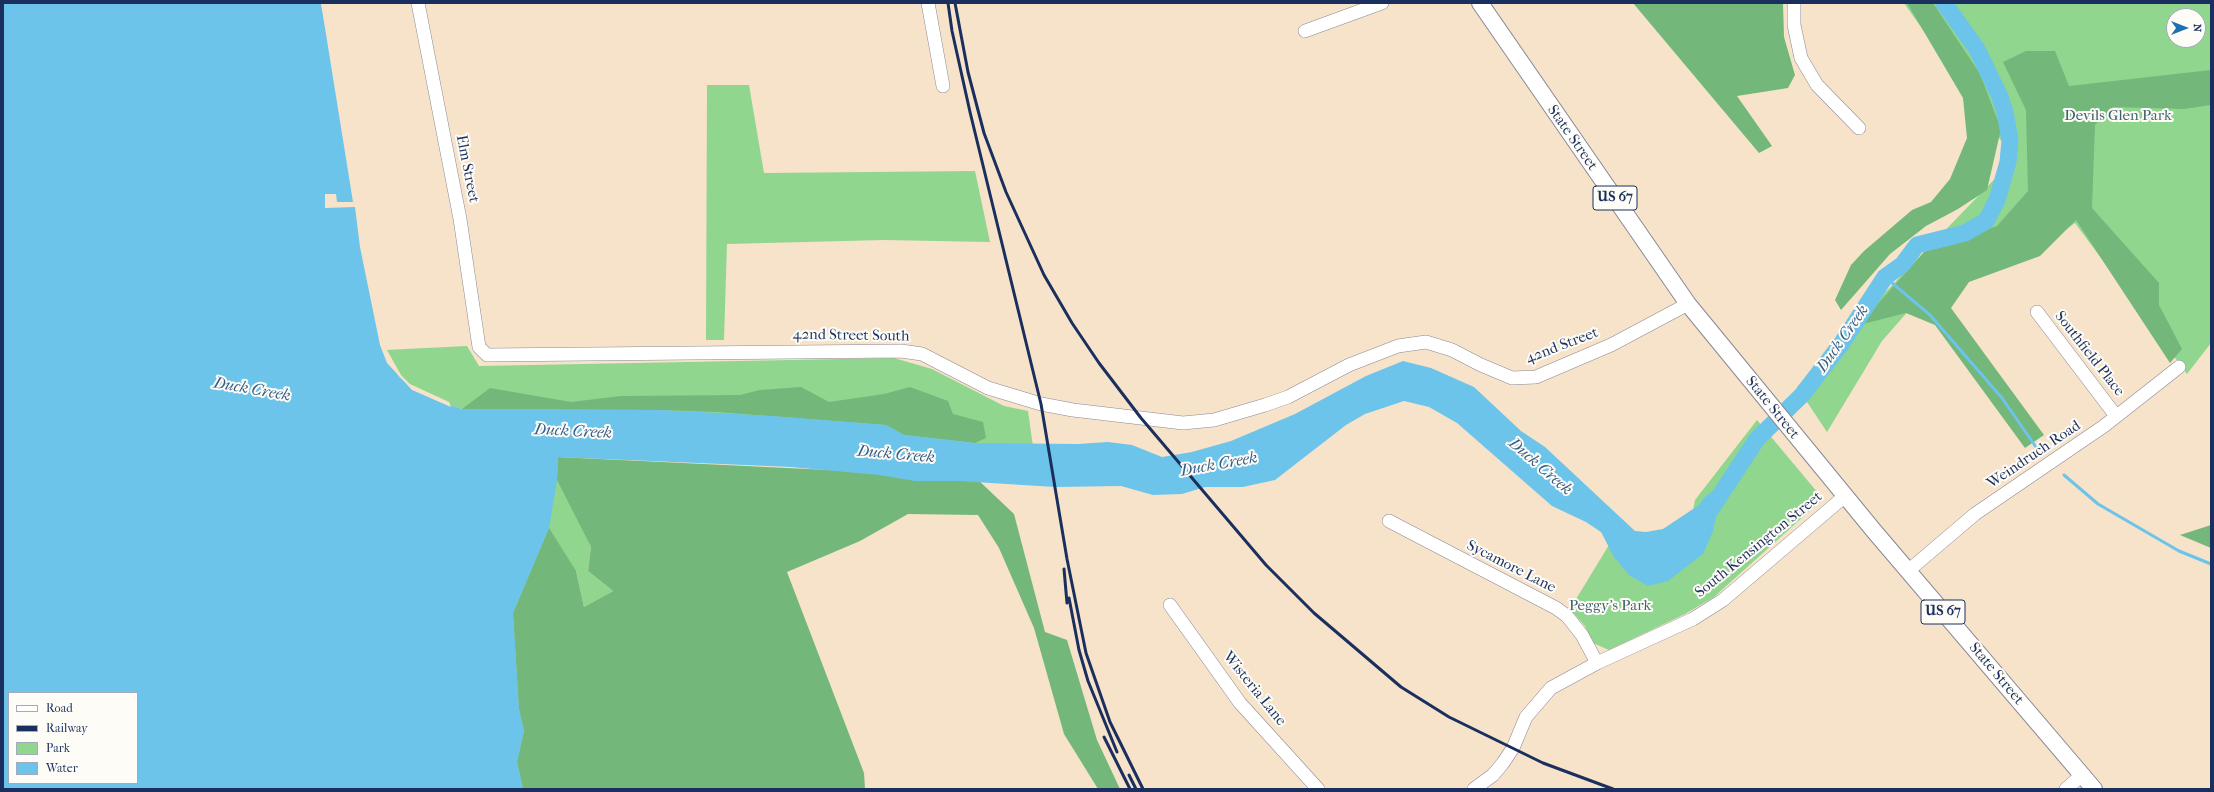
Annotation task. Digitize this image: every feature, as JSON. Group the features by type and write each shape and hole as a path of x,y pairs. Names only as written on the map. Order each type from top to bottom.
{"main road":[{"name":"State Street","path":"1480,3 1688,304 1845,496 2094,789"}],"street":[{"name":"Elm Street","path":"418,3 460,219 478,341"},
{"path":"928,3 943,86"},
{"path":"1306,31 1382,3"},
{"path":"1794,3 1794,25 1801,58 1817,85 1859,128"},
{"name":"42nd Street","path":"1266,405 1288,396 1356,362 1398,346 1426,342 1452,350 1480,365 1512,378 1536,377 1611,345 1688,304"},
{"name":"Southfield Place","path":"2037,312 2116,416"},
{"name":"42nd Street South","path":"478,341 479,347 487,355 901,351 922,354 988,388 1041,404 1073,410 1182,424 1214,420 1266,405"},
{"name":"Weindruch Road","path":"1908,571 1975,514 2104,426 2179,367"},
{"name":"South Kensington Street","path":"1474,789 1493,775 1503,764 1513,748 1526,717 1543,697 1564,680 1597,663 1693,619 1723,600 1845,496"},
{"name":"Sycamore Lane","path":"1389,521 1556,608 1567,616 1582,635 1597,663"},
{"name":"Wisteria Lane","path":"1170,605 1240,703 1318,789"},
{"path":"2066,789 2082,775"}],"green space":[{"path":"1633,3 1783,3 1784,37 1795,75 1788,88 1737,96 1772,146 1759,153"},
{"name":"Devils Glen Park","path":"1904,3 2211,3 2211,343 2187,374 2075,223 2036,252 1925,292 1882,341 1827,432 1797,387 1874,304 2014,159"},
{"path":"1907,3 1933,3 1980,74 2001,129 1987,190 1958,209 1926,226 1890,254 1841,310 1835,300 1851,265 1864,251 1912,210 1931,202 1950,179 1967,138 1963,98"},
{"path":"2026,51 2055,51 2069,86 2211,70 2211,105 2184,109 2113,107 2095,125 2092,208 2159,283 2159,305 2182,349 2170,363 2076,220 2040,256 1969,282 1951,308 2044,435 2025,448 1935,325 1906,313 1859,325 1924,252 1997,226 2028,191 2026,110 2003,62"},
{"path":"707,85 749,85 764,173 975,171 990,242 884,240 727,244 724,340 706,340"},
{"path":"467,346 479,366 894,358 932,369 1004,406 1028,411 1037,475 558,457 558,480 591,547 588,571 613,591 584,607 576,571 532,789 440,789 462,409 435,400 409,385 399,377 385,350"},
{"path":"801,387 829,402 884,394 910,387 948,401 953,414 983,422 986,438 975,443 904,435 886,425 716,412 661,410 462,409 490,388 571,402 621,396 740,395 760,390"},
{"name":"Peggy's Park","path":"1757,420 1823,499 1714,597 1685,614 1609,650 1593,643 1585,626 1570,609 1612,540 1687,544 1695,500"},
{"path":"558,457 975,477 1014,514 1045,632 1067,640 1097,740 1120,789 1098,789 1064,734 1034,628 999,548 978,515 908,514 860,541 787,572 864,773 865,789 523,789 517,762 524,731 519,709 513,613 549,528 576,571 584,607 613,591 588,571 591,547 557,480"},
{"path":"2211,525 2211,548 2180,535"}],"water":[{"path":"3,3 321,3 343,125 374,244 371,265 385,350 399,377 409,385 435,400 462,409 661,410 773,416 886,425 904,435 975,443 1078,444 1108,442 1132,445 1162,457 1192,452 1231,441 1295,414 1366,376 1403,361 1431,368 1474,387 1521,431 1545,447 1635,531 1646,532 1663,529 1699,505 1706,496 1716,489 1721,493 1713,531 1703,554 1668,581 1648,586 1629,575 1614,557 1601,532 1586,522 1552,506 1457,423 1429,407 1404,401 1365,414 1346,425 1275,480 1243,487 1205,487 1182,494 1153,495 1121,486 1055,487 959,481 915,481 879,475 791,467 558,457 557,480 549,528 513,613 519,709 524,731 517,762 523,789 3,789"}],"pier":[{"path":"321,3 323,3 345,125 357,176 364,190 383,208 385,216 375,245 373,265 387,350 401,375 410,384 449,402 451,407 412,390 387,363 380,345 360,247 355,207 325,208 325,194 336,194 337,202 353,202"}],"waterway":[{"name":"Duck Creek","path":"1709,512 1757,439 1802,395 1842,343 1885,277 1902,265 1917,245 1965,233 1986,221 1997,200 2008,162 2010,140 2005,112 2000,97 1977,49 1944,3"},
{"path":"1885,277 1930,315 2002,398 2036,447"},
{"path":"2064,475 2098,504 2179,551 2211,564"}],"railway":[{"path":"948,3 952,31 970,112 1041,404 1067,559 1086,653 1110,722 1143,789"},
{"path":"955,3 968,72 984,133 1006,192 1044,275 1072,323 1099,363 1141,418 1266,565 1314,613 1401,687 1449,717 1543,763 1613,789"},
{"path":"1064,569 1067,603"},
{"path":"1069,598 1079,650 1088,681 1117,752"},
{"path":"1104,737 1130,789"},
{"path":"1129,775 1136,789"}]}
